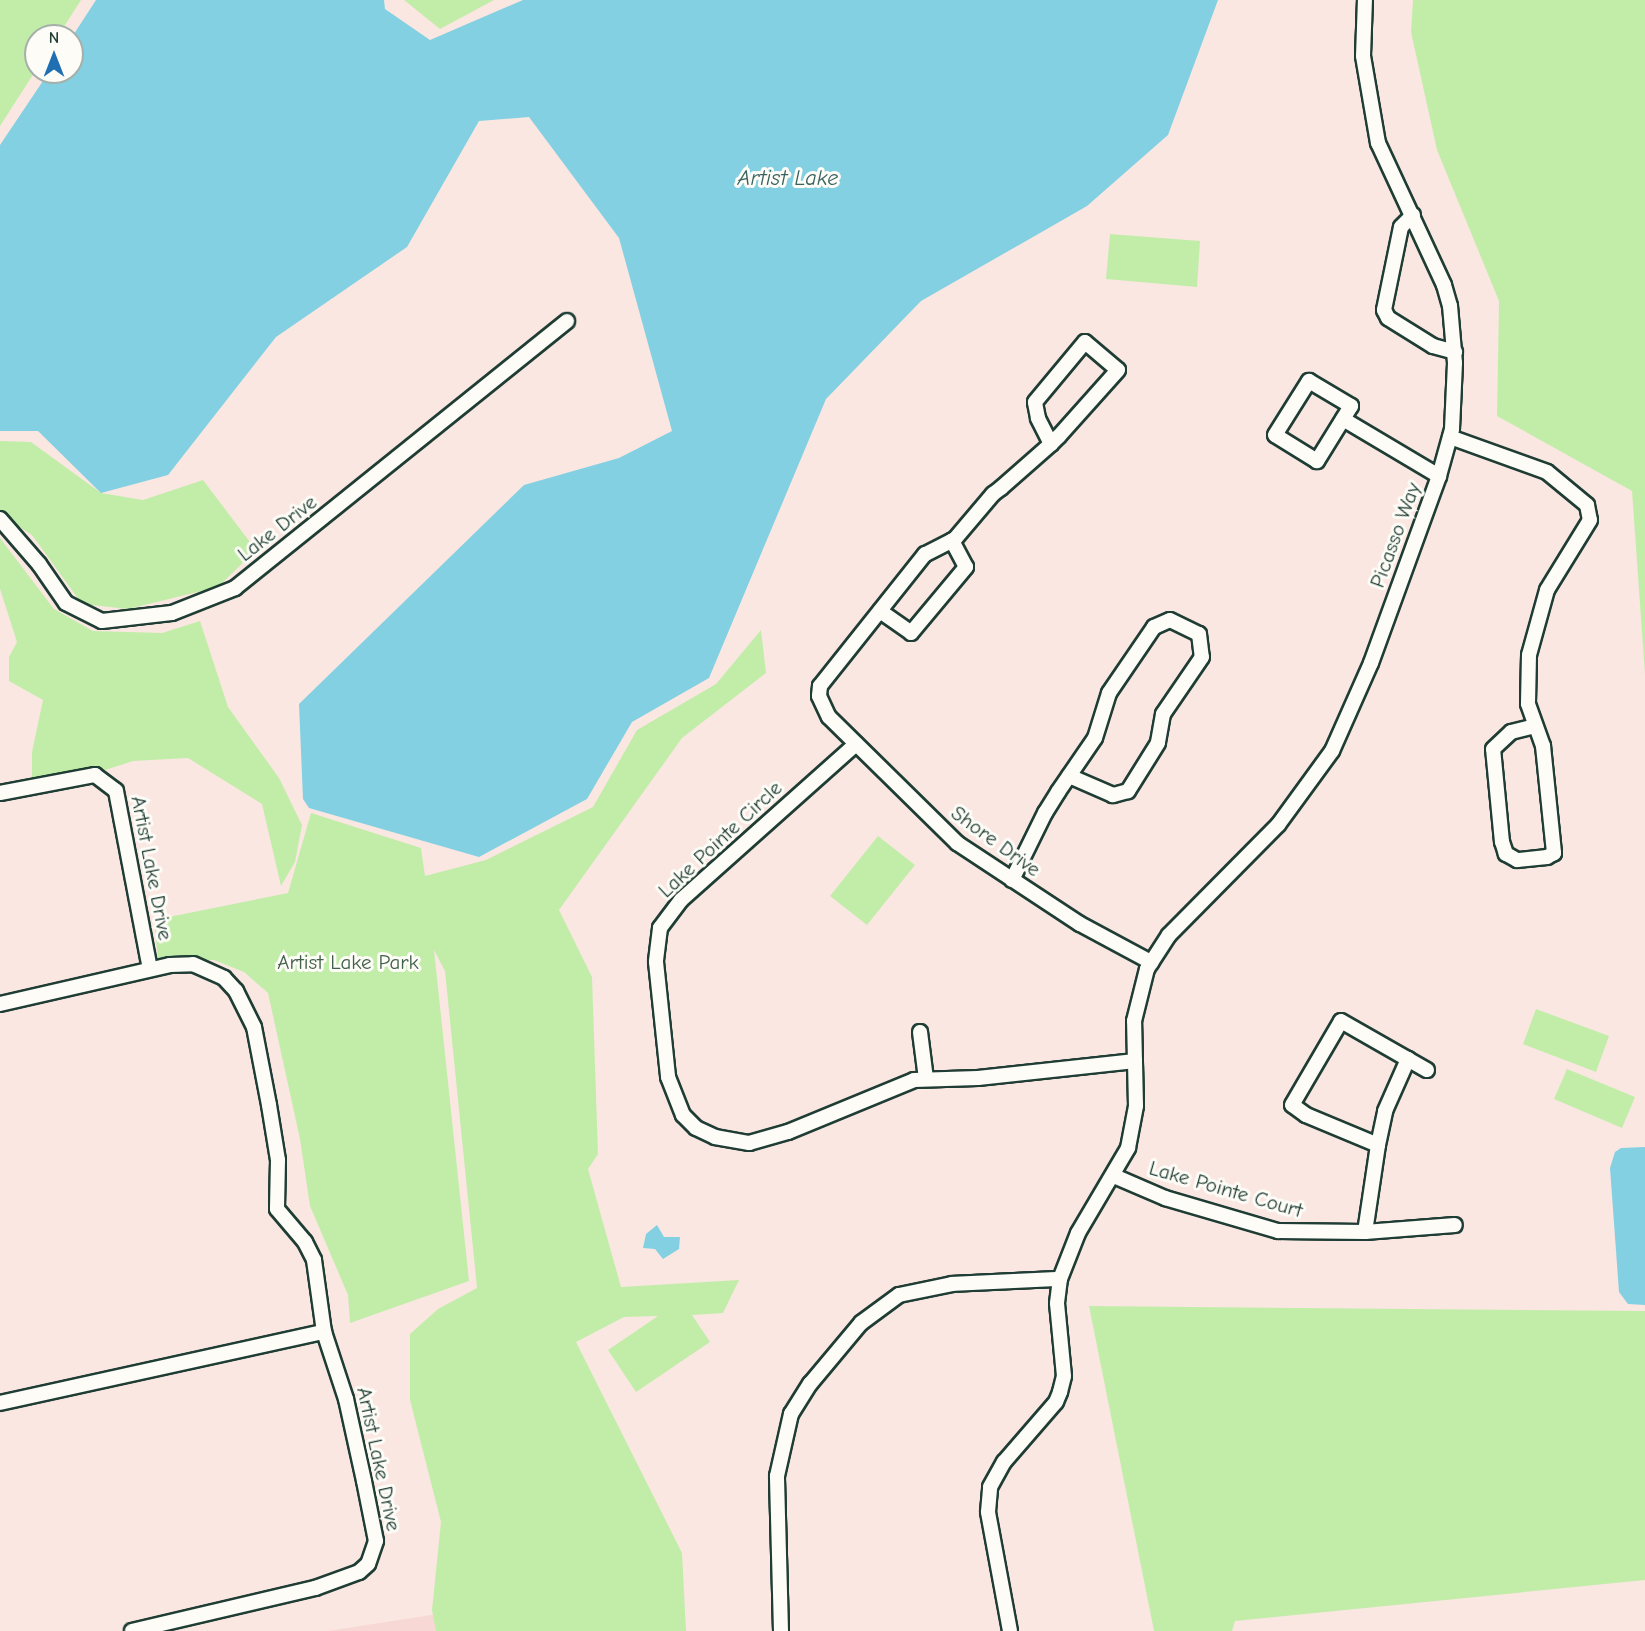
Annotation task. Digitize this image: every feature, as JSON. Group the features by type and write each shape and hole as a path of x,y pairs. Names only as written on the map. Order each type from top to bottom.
{"street":[{"name":"Picasso Way","path":"1010,1631 988,1512 990,1487 1004,1462 1056,1401 1060,1392 1064,1376 1058,1303 1060,1279 1078,1233 1114,1176 1133,1130 1134,1021 1151,962 1169,935 1278,825 1308,789 1332,751 1371,663 1439,476 1450,437 1455,352 1444,285 1378,143 1363,56 1365,0"},
{"path":"1413,215 1401,227 1384,310 1388,318 1433,346 1455,352"},
{"name":"Lake Drive","path":"0,519 39,564 66,603 102,621 172,613 235,588 567,321"},
{"path":"952,541 966,567 911,633 880,611 925,554 952,541 993,494 1051,444 1118,370 1085,342 1035,402 1038,418 1051,444"},
{"path":"1309,381 1351,406 1343,419 1317,461 1275,435 1309,381"},
{"path":"1343,419 1439,476"},
{"path":"1450,437 1547,472 1587,505 1590,520 1586,532 1547,590 1532,634 1527,676 1535,726 1544,746 1554,853 1517,860 1506,854 1502,842 1493,749 1511,732 1535,726"},
{"name":"Shore Drive","path":"880,611 820,686 819,696 830,717 957,843 1012,880 1151,962"},
{"path":"1012,880 1045,813 1069,776 1095,738 1109,693 1154,627 1170,620 1199,634 1202,657 1163,714 1158,744 1128,791 1113,795 1069,776"},
{"name":"Lake Pointe Circle","path":"856,744 681,900 660,928 656,962 668,1077 683,1115 696,1128 715,1137 750,1143 788,1132 898,1085 926,1079 978,1078 1135,1061"},
{"name":"Artist Lake Drive","path":"0,793 95,775 116,791 150,969"},
{"name":"Artist Lake Drive","path":"0,1004 150,969 193,964 224,978 246,1008 254,1027 276,1149 277,1209 305,1242 314,1260 324,1332 346,1399 376,1541 368,1564 346,1579 132,1631"},
{"path":"1378,1144 1339,1130 1292,1105 1341,1021 1427,1070"},
{"path":"920,1032 926,1079"},
{"path":"1365,1232 1385,1111 1408,1059"},
{"name":"Lake Pointe Court","path":"1114,1176 1165,1198 1278,1231 1365,1232 1455,1225"},
{"path":"781,1631 777,1476 791,1414 810,1384 861,1323 899,1295 952,1284 1060,1279"},
{"path":"0,1403 324,1332"}],"shaded area":[{"path":"502,1604 538,1631 328,1631"}],"green space":[{"path":"0,0 81,0 66,24 24,24 24,84 27,84 0,126"},
{"path":"404,0 494,0 440,29"},
{"path":"1413,0 1645,0 1645,674 1632,491 1497,416 1499,301 1437,150 1411,32"},
{"path":"1110,234 1200,241 1197,287 1106,279"},
{"path":"0,441 31,442 101,493 143,500 203,480 256,550 218,587 128,609 82,604 32,535 0,515"},
{"path":"0,538 54,609 93,631 162,633 200,621 228,707 279,778 302,825 295,862 281,886 262,804 188,758 133,761 102,771 32,778 32,752 43,700 9,681 9,657 17,642 0,589"},
{"name":"Artist Lake Park","path":"761,630 766,673 682,738 559,910 592,977 598,1154 588,1169 621,1287 739,1280 723,1313 692,1315 710,1342 636,1392 608,1350 658,1316 624,1317 576,1342 682,1553 686,1631 436,1631 432,1610 441,1522 410,1400 410,1334 438,1309 477,1288 445,971 434,950 469,1281 350,1323 348,1295 310,1206 300,1139 268,993 244,972 214,960 158,959 154,920 288,893 311,813 421,848 425,876 486,860 593,807 637,730 716,684"},
{"path":"878,836 915,865 867,925 830,896"},
{"path":"1536,1009 1609,1036 1596,1072 1523,1044"},
{"path":"1567,1069 1635,1097 1622,1128 1554,1099"},
{"path":"1089,1306 1645,1311 1645,1580 1235,1621 1232,1631 1154,1631"}],"water":[{"name":"Artist Lake","path":"96,0 384,0 385,9 430,40 523,0 1218,0 1168,135 1087,206 921,301 826,399 709,678 632,722 587,799 479,857 309,808 303,799 299,704 524,485 619,458 672,431 619,238 529,117 479,121 407,247 276,337 168,475 101,493 38,431 0,431 0,145 41,84 84,84 84,24 80,24"},
{"path":"1645,1147 1645,1305 1628,1304 1619,1292 1610,1168 1615,1152 1621,1148"},
{"path":"657,1225 664,1237 680,1237 679,1249 663,1259 655,1249 643,1248 646,1234"}]}
